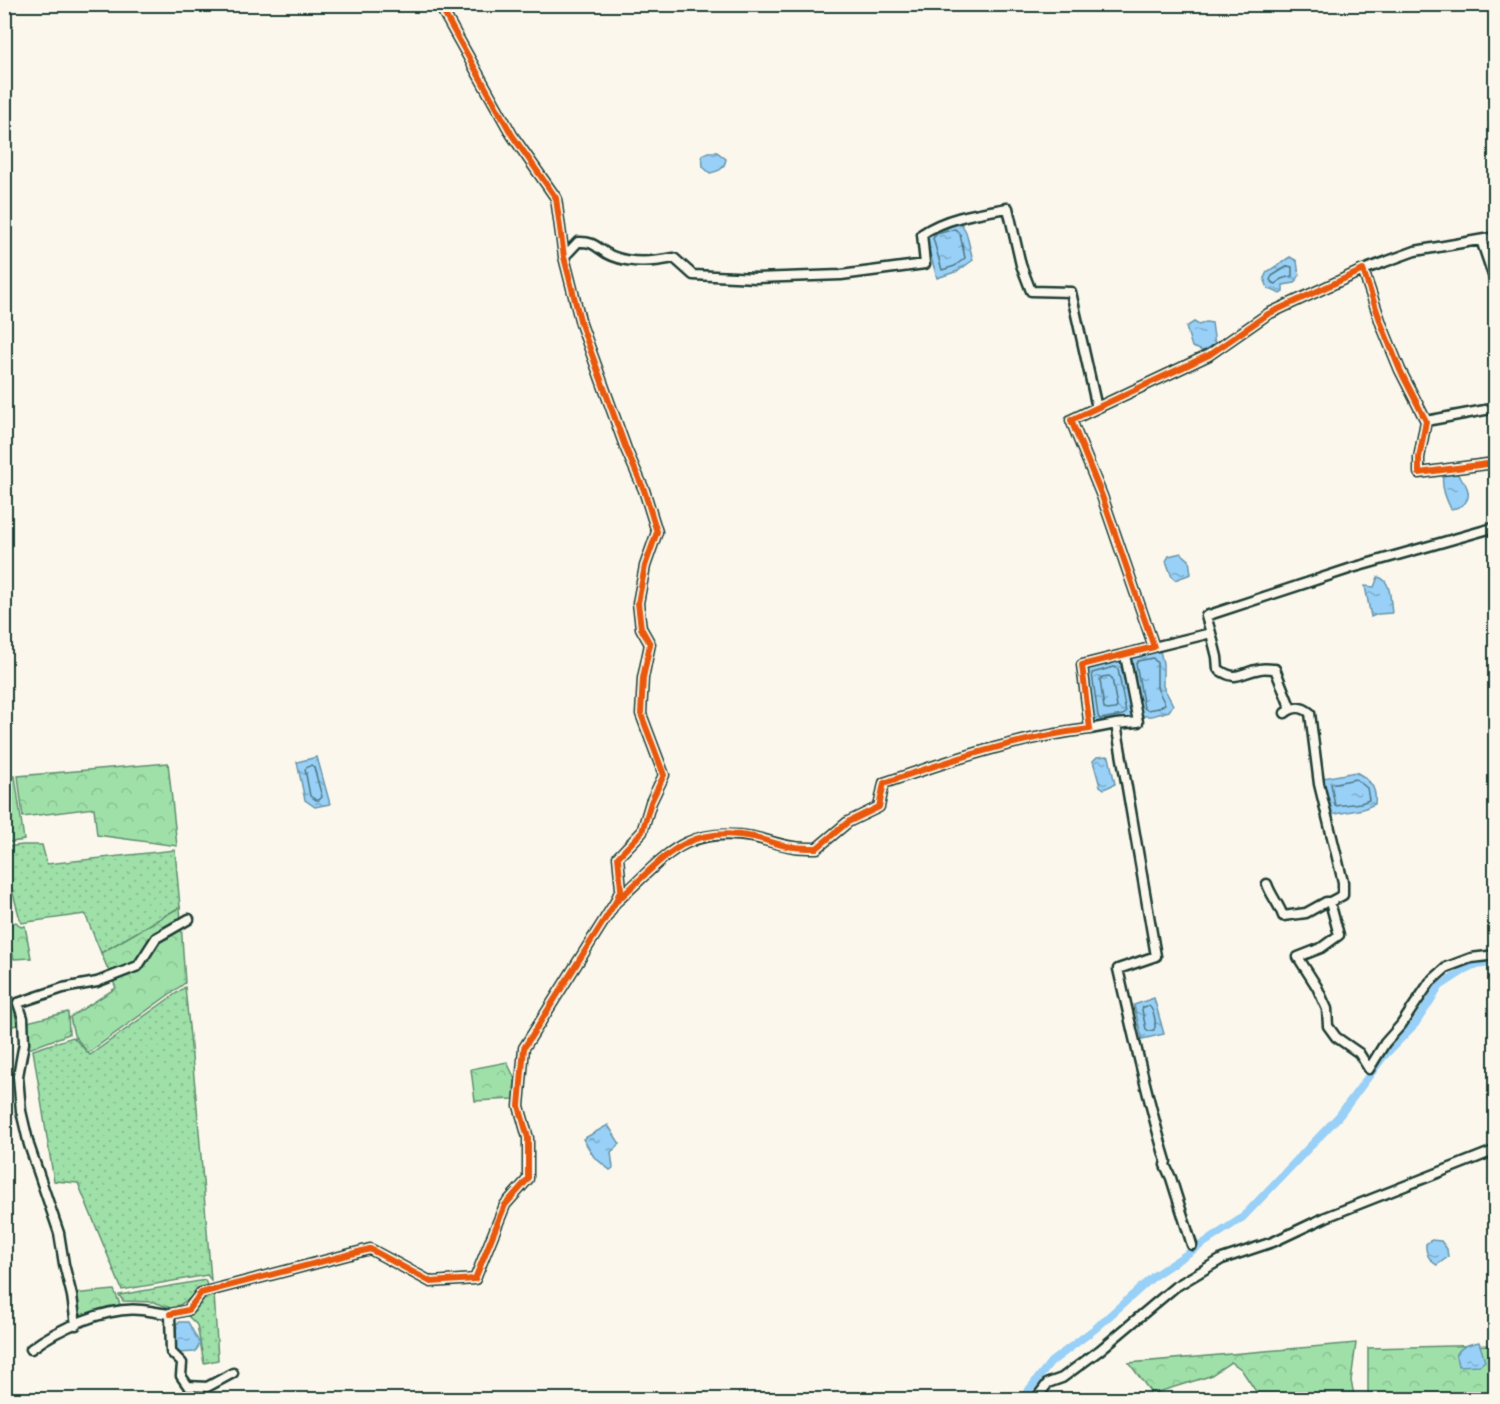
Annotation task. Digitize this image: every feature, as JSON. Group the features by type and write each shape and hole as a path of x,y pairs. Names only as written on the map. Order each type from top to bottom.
{"street":[{"path":"31,1349 46,1337 95,1316 128,1310 170,1314 188,1310 201,1293 370,1250 431,1282 475,1279 505,1205 528,1179 528,1138 519,1106 524,1048 615,903 621,889 618,857 642,832 651,802 664,775 641,714 643,678 650,644 641,628 638,603 645,566 657,532 644,490 626,449 581,324 564,257 556,198 513,135 439,4"},
{"path":"564,257 578,242 591,241 611,256 631,261 674,258 693,275 756,278 850,274 925,264 922,234 933,226 1008,208 1020,265 1031,291 1071,292 1097,408"},
{"path":"1154,647 1102,496 1071,420 1209,355 1268,314 1363,270 1414,251 1496,237"},
{"path":"1481,240 1496,284"},
{"path":"1363,270 1400,370 1426,421 1419,458 1419,473 1487,464"},
{"path":"1426,421 1496,408"},
{"path":"1267,884 1270,895 1278,903 1283,916 1305,913 1343,896 1343,882 1316,771 1310,713 1305,708 1288,711 1275,669 1262,669 1242,676 1228,676 1218,669 1206,616 1352,568 1496,527"},
{"path":"1090,729 1082,665 1211,633"},
{"path":"615,903 666,855 692,839 722,833 754,837 794,847 817,848 848,822 879,807 884,783 992,749 1062,732 1137,722 1125,655"},
{"path":"1116,724 1156,956 1119,969 1137,1059 1144,1076 1154,1122 1166,1161 1165,1165 1172,1178 1192,1245"},
{"path":"1330,902 1339,935 1321,948 1298,957 1317,987 1327,1009 1328,1026 1336,1036 1359,1053 1369,1069 1385,1043 1401,1025 1430,982 1447,967 1471,958 1496,955"},
{"path":"76,1325 59,1233 29,1145 21,1111 18,1076 24,1043 23,1018 18,1003 63,988 97,982 138,966 156,938 189,919"},
{"path":"1035,1400 1048,1383 1062,1378 1100,1350 1175,1287 1222,1259 1274,1242 1326,1217 1496,1150"},
{"path":"170,1314 171,1352 182,1363 181,1376 188,1386 207,1387 233,1373"}],"green space":[{"path":"168,763 177,846 97,835 94,808 23,817 18,776"},
{"path":"15,776 24,840 5,843 5,777"},
{"path":"42,845 47,864 175,850 180,907 101,953 85,914 21,923 5,864 4,847"},
{"path":"180,907 185,983 88,1053 74,1035 70,1017 116,988 101,953"},
{"path":"16,922 21,927 25,926 31,958 14,959 5,925"},
{"path":"5,953 17,1025 4,1028"},
{"path":"185,987 211,1280 207,1275 122,1290 78,1183 54,1181 33,1050 73,1037 90,1055"},
{"path":"68,1012 69,1034 26,1050 27,1022"},
{"path":"507,1062 515,1079 514,1099 475,1101 471,1069"},
{"path":"205,1280 208,1288 200,1289 191,1298 173,1309 154,1302 123,1301 119,1295"},
{"path":"114,1290 120,1304 113,1310 78,1321 73,1294"},
{"path":"214,1293 218,1360 204,1363 197,1325 187,1315 202,1298"},
{"path":"1356,1343 1351,1381 1355,1399 1261,1399 1241,1369 1231,1362 1210,1376 1152,1394 1129,1363"},
{"path":"1495,1345 1495,1399 1368,1399 1368,1348"}],"water":[{"path":"717,152 726,159 721,169 710,173 703,167 702,155"},
{"path":"960,221 966,232 973,260 958,271 937,278 925,236 934,229"},
{"path":"1290,257 1297,261 1299,276 1295,283 1283,285 1283,292 1280,294 1268,288 1264,278 1267,272"},
{"path":"1194,322 1199,325 1206,322 1212,323 1215,345 1211,349 1203,351 1192,347 1186,327"},
{"path":"1447,473 1457,474 1468,490 1464,504 1451,509 1443,484 1443,476"},
{"path":"1181,553 1189,560 1191,574 1175,580 1166,561 1169,556"},
{"path":"1378,577 1386,582 1388,587 1392,613 1371,617 1365,586 1374,587"},
{"path":"1160,651 1163,663 1163,686 1173,705 1169,711 1152,716 1140,716 1128,658"},
{"path":"1122,658 1134,720 1094,726 1085,670 1088,666"},
{"path":"1107,756 1115,784 1104,789 1100,786 1093,761 1097,757"},
{"path":"317,757 330,804 315,807 305,800 297,762"},
{"path":"1356,772 1372,785 1375,804 1363,809 1331,815 1323,778"},
{"path":"1154,998 1164,1034 1142,1039 1134,1005"},
{"path":"608,1125 620,1144 611,1152 613,1168 610,1170 594,1157 583,1139"},
{"path":"1431,1240 1441,1241 1447,1249 1448,1257 1437,1265 1430,1259 1426,1250 1426,1244"},
{"path":"188,1322 200,1344 195,1352 178,1353 176,1350 174,1340 177,1327 175,1324"},
{"path":"1479,1342 1485,1361 1480,1365 1458,1366 1456,1356 1460,1350"}],"waterway":[{"path":"1021,1400 1051,1362 1096,1328 1155,1275 1242,1218 1339,1116 1383,1057 1415,1024 1440,986 1471,966 1496,962"}],"cycle path":[{"path":"170,1314 188,1310 201,1293 370,1249 431,1282 475,1279 505,1205 528,1179 528,1138 519,1106 524,1048 615,903 621,889 618,857 642,832 651,802 664,775 641,714 643,678 650,644 641,628 638,603 645,566 657,532 644,490 626,449 581,324 564,257 556,198 512,135 439,4"},
{"path":"617,901 662,859 676,848 692,840 730,834 754,837 789,846 817,848 848,822 879,807 884,783 1012,744 1090,729 1082,665 1154,647 1102,496 1071,420 1209,355 1268,314 1363,270 1400,370 1426,421 1419,458 1419,473 1487,464"}]}
